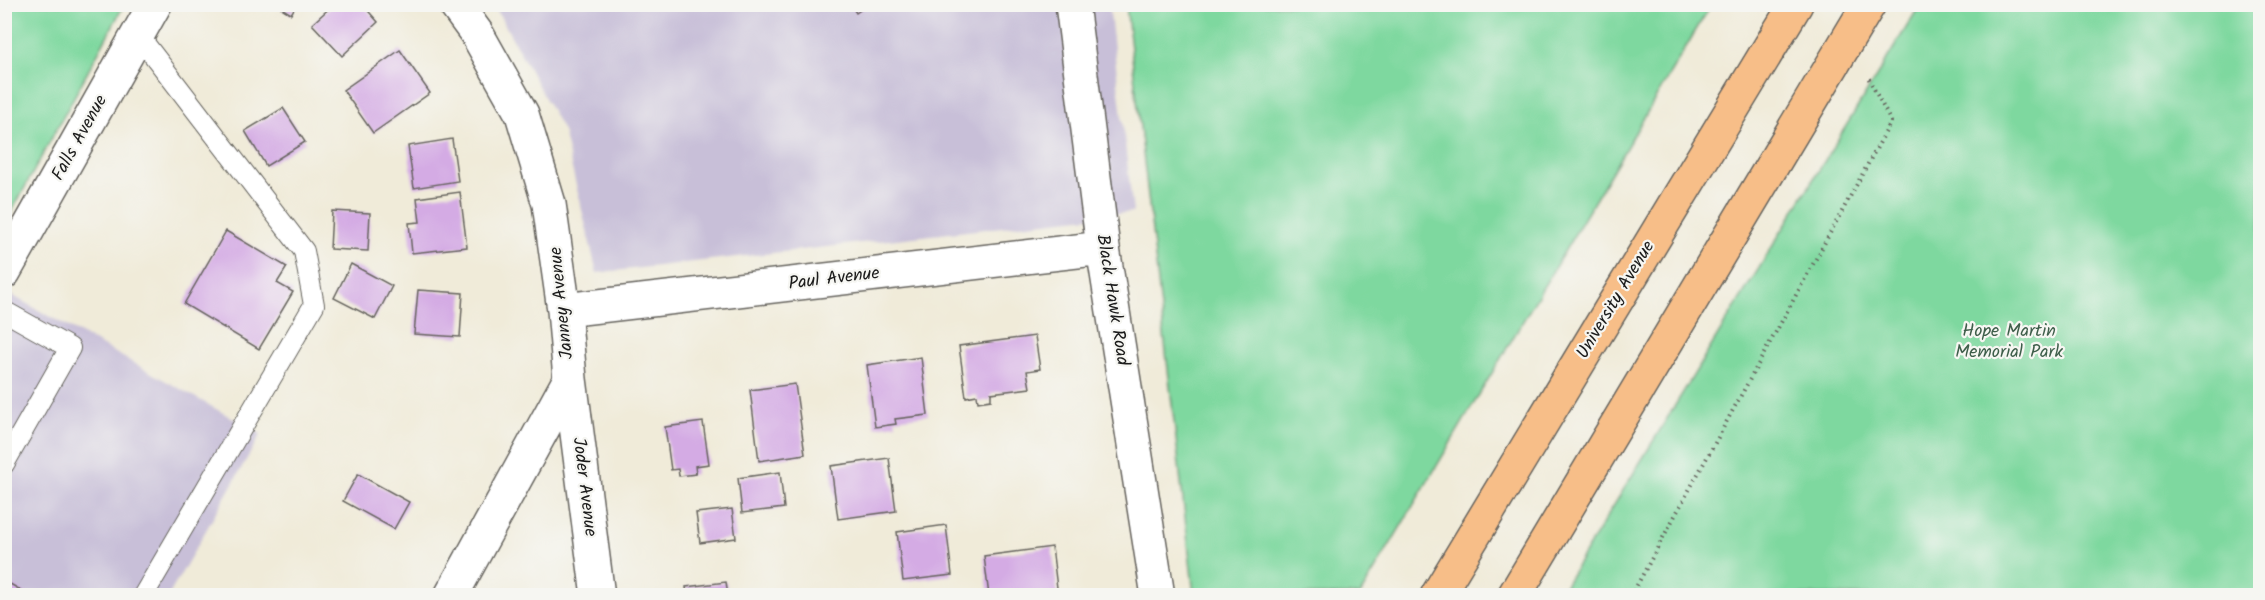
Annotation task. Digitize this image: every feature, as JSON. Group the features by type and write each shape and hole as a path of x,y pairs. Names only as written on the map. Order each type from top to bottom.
{"main road":[{"name":"University Avenue","path":"1437,596 1796,4"},
{"path":"1514,596 1869,4"}],"street":[{"name":"Falls Avenue","path":"4,272 155,4"},
{"name":"Janney Avenue","path":"451,596 570,380 564,310 549,204 522,114 477,34 455,4"},
{"name":"Black Hawk Road","path":"1072,4 1103,248 1158,596"},
{"name":"Paul Avenue","path":"564,310 1103,248"},
{"name":"Joder Avenue","path":"570,380 598,596"}],"lane":[{"path":"138,35 304,252 314,305 143,596"},
{"path":"4,310 70,348 4,464"}],"path":[{"path":"1630,596 1891,122 1848,39"}],"shaded area":[{"path":"494,5 1109,5 1133,212 597,273 563,131"},
{"path":"4,291 261,434 169,595 5,595"}],"green space":[{"path":"4,5 124,5 5,224"},
{"path":"1126,5 1711,5 1360,595 1194,595"},
{"name":"Hope Martin Memorial Park","path":"1920,5 2260,5 2260,595 1559,595"}],"building":[{"path":"275,4 297,4 291,14"},
{"path":"334,4 362,4 378,22 342,56 312,24"},
{"path":"850,4 869,4 856,13"},
{"path":"400,50 430,93 373,133 343,90"},
{"path":"283,108 305,142 266,166 245,131"},
{"path":"452,139 458,181 414,188 408,146"},
{"path":"460,192 467,247 412,253 409,223 420,222 417,198"},
{"path":"332,211 370,213 368,251 330,249"},
{"path":"226,231 287,267 277,283 293,292 259,349 184,304"},
{"path":"351,264 392,286 375,319 334,298"},
{"path":"418,290 463,293 460,337 414,334"},
{"path":"1035,336 1040,369 1027,371 1030,388 991,393 991,400 978,402 977,395 966,397 959,346"},
{"path":"921,357 928,415 895,419 896,424 875,427 867,365"},
{"path":"795,384 805,454 759,461 750,390"},
{"path":"703,422 709,464 695,466 696,474 679,476 678,469 671,470 665,427"},
{"path":"889,458 896,511 838,519 831,466"},
{"path":"780,472 784,508 742,513 738,478"},
{"path":"358,474 409,502 394,529 343,501"},
{"path":"732,509 736,538 700,543 696,513"},
{"path":"946,525 952,575 903,581 897,532"},
{"path":"1052,547 1058,596 989,596 984,556"},
{"path":"5,581 31,596 4,596"},
{"path":"726,582 728,596 687,596 686,587"}]}
